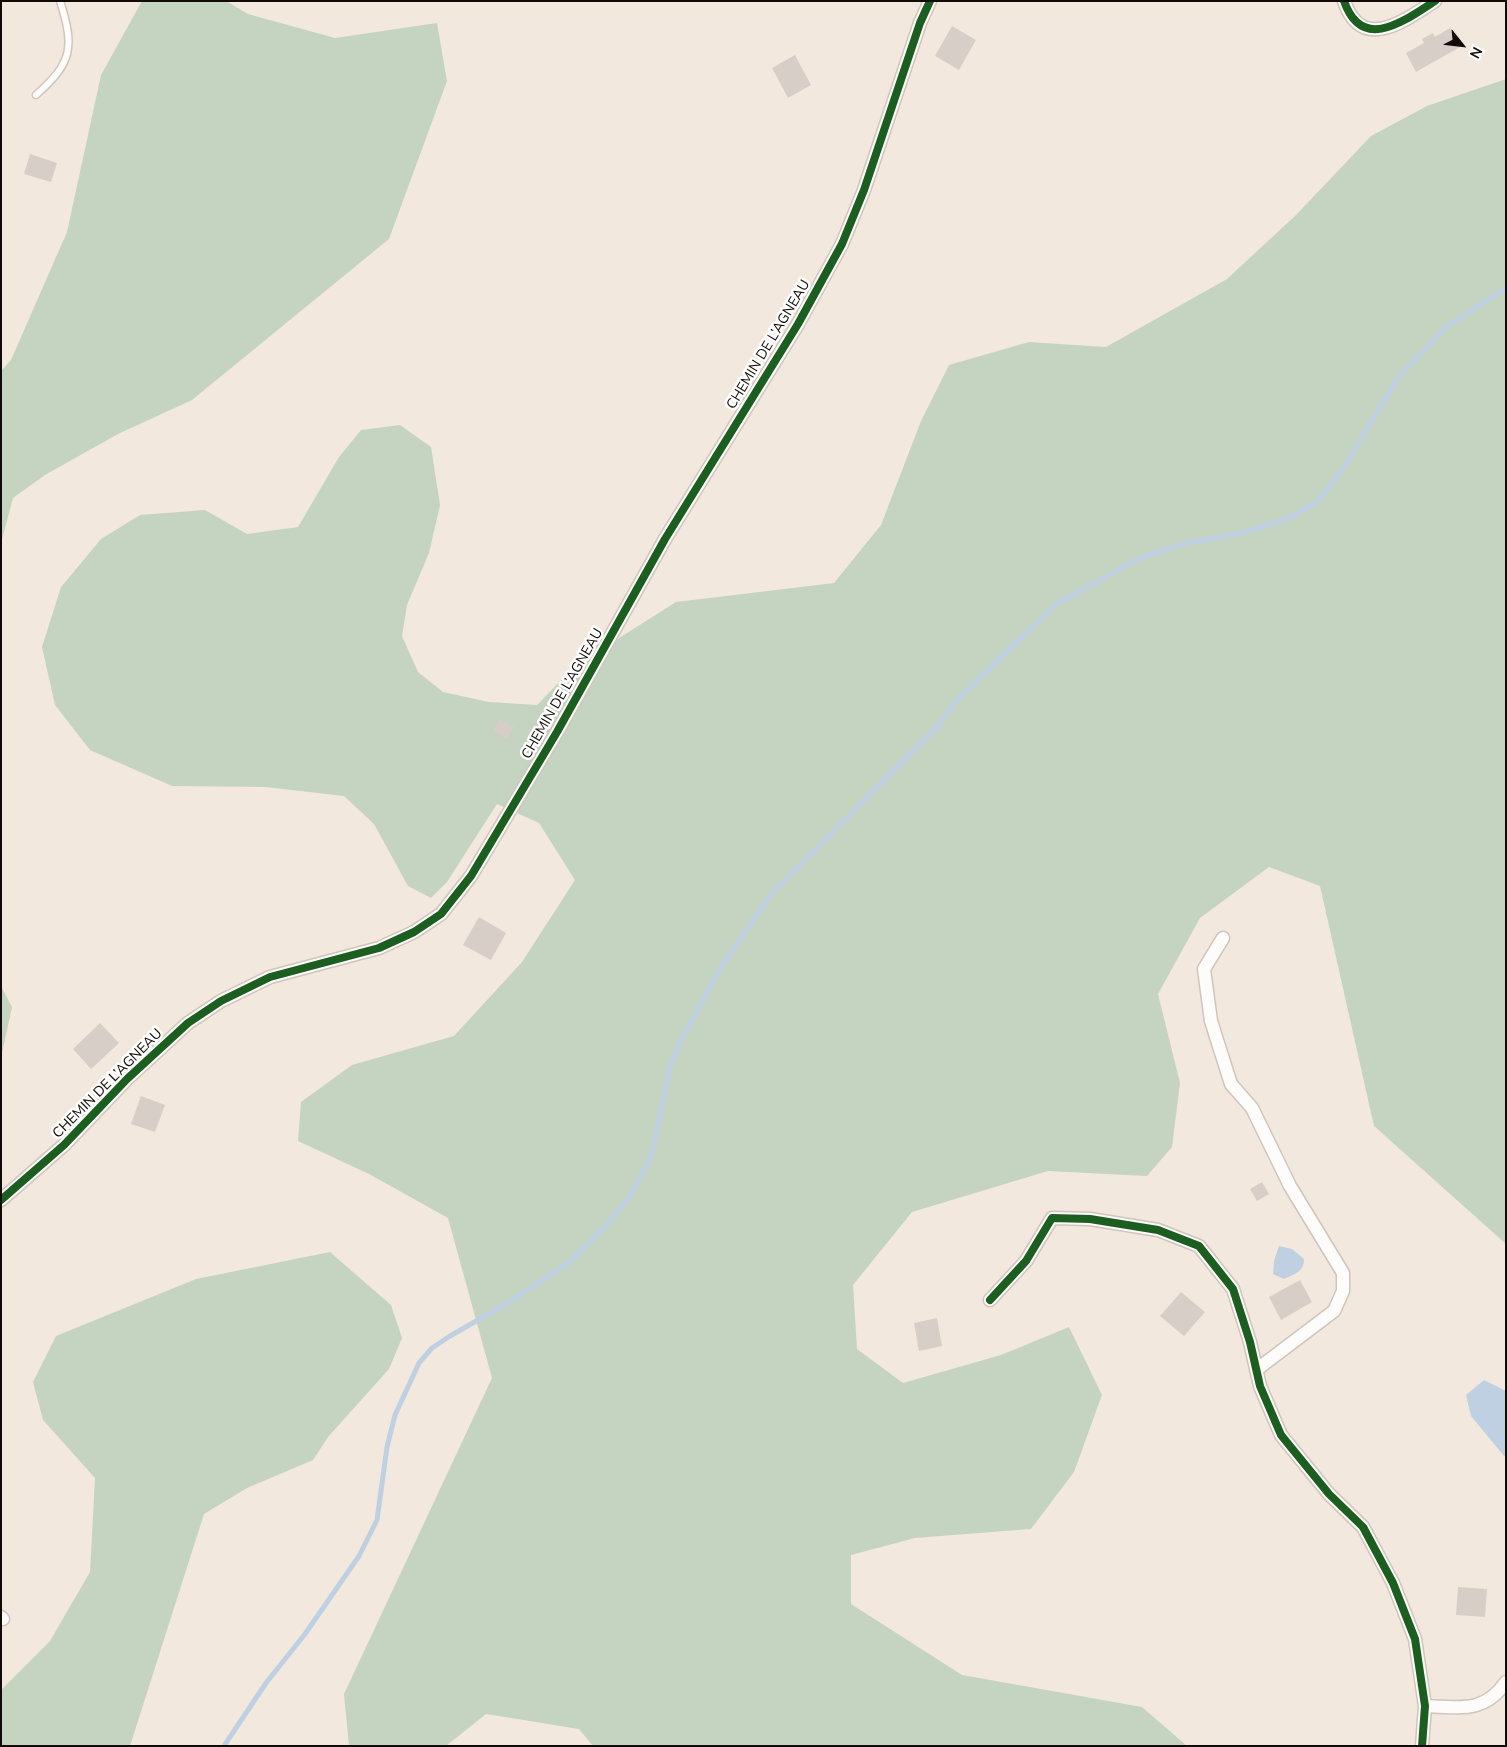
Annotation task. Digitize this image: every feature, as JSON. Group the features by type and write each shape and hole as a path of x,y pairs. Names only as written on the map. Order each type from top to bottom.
{"street":[{"name":"CHEMIN DE L’AGNEAU","path":"1,1200 64,1145 127,1079 196,1018 221,1001 270,977 379,948 414,932 441,914 471,876 557,732 665,539 798,324 842,244 864,190 920,23 930,1"},
{"path":"1344,1 1349,17 1363,28 1379,30 1400,23 1435,1"},
{"path":"1223,938 1204,969 1212,1021 1231,1084 1252,1108 1290,1186 1343,1273 1343,1291 1334,1311 1256,1370"},
{"path":"990,1300 1026,1261 1052,1218 1090,1218 1158,1230 1199,1246 1233,1289 1260,1386 1281,1435 1328,1494 1363,1527 1393,1583 1415,1640 1425,1706 1422,1746"},
{"path":"1425,1706 1476,1707 1498,1693 1506,1682"}],"lane":[{"path":"36,96 56,78 69,52 65,18 60,1"}],"green space":[{"path":"142,1 226,1 248,14 335,38 437,23 447,81 389,239 192,400 118,434 45,475 13,498 1,543 1,371 11,360 67,232 101,75"},
{"path":"1506,79 1506,1244 1374,1126 1320,886 1269,867 1200,918 1158,994 1180,1083 1172,1147 1147,1176 1048,1171 912,1212 853,1285 857,1349 903,1383 1001,1355 1069,1327 1102,1395 1074,1472 1031,1529 915,1538 851,1555 851,1604 962,1675 1142,1707 1187,1746 593,1746 579,1729 486,1714 446,1746 349,1746 344,1694 492,1378 448,1218 369,1174 298,1141 301,1102 352,1065 454,1036 522,962 575,880 539,823 497,804 447,882 431,898 408,886 374,824 344,796 266,787 172,786 90,750 55,705 42,647 61,587 101,539 140,515 205,510 247,534 298,527 339,457 361,430 400,425 431,447 440,505 429,553 407,605 402,636 418,672 443,692 489,702 537,705 575,666 676,602 834,583 881,525 921,421 949,365 1029,342 1106,347 1227,279 1296,215 1371,136 1427,106"},
{"path":"1,986 12,1007 1,1058"},
{"path":"330,1252 391,1305 402,1338 389,1369 328,1437 313,1460 247,1488 204,1514 130,1746 1,1746 1,1690 50,1641 90,1572 95,1478 43,1420 33,1382 56,1336 196,1279"}],"water":[{"path":"1279,1246 1292,1249 1304,1259 1300,1270 1284,1279 1273,1274 1274,1261"},
{"path":"1484,1380 1506,1391 1506,1454 1504,1456 1471,1416 1466,1395"}],"building":[{"path":"952,26 976,40 959,70 935,56"},
{"path":"1450,28 1460,47 1416,72 1406,53 1424,43 1422,39 1433,33 1435,37"},
{"path":"795,55 811,85 788,98 772,68"},
{"path":"30,154 57,163 51,182 24,174"},
{"path":"499,719 514,727 507,739 493,731"},
{"path":"479,917 506,933 491,960 463,945"},
{"path":"100,1023 119,1043 91,1069 73,1049"},
{"path":"141,1096 165,1105 155,1132 131,1124"},
{"path":"1262,1182 1269,1194 1257,1201 1250,1189"},
{"path":"1300,1280 1312,1302 1281,1320 1269,1297"},
{"path":"1181,1292 1205,1312 1184,1336 1160,1316"},
{"path":"937,1318 942,1346 919,1351 914,1323"},
{"path":"1458,1587 1487,1589 1485,1617 1456,1615"}],"waterway":[{"path":"224,1746 266,1683 305,1634 359,1556 377,1520 387,1447 395,1415 419,1363 432,1348 506,1304 567,1264 602,1230 630,1196 651,1157 670,1066 680,1042 721,967 772,893 937,727 955,702 1056,604 1140,558 1183,544 1242,533 1287,519 1318,501 1343,469 1399,376 1446,327 1506,288"}],"cycle path":[{"path":"1,1200 64,1145 127,1079 188,1023 221,1001 270,977 379,948 414,932 441,914 471,876 557,732 665,539 798,324 842,244 864,190 920,23 930,1"},
{"path":"1344,1 1352,17 1361,26 1373,29 1397,24 1435,1"},
{"path":"990,1300 1026,1261 1052,1218 1090,1219 1158,1230 1199,1246 1233,1289 1250,1342 1260,1386 1281,1435 1329,1494 1363,1527 1393,1583 1415,1639 1425,1706 1422,1746"}]}
